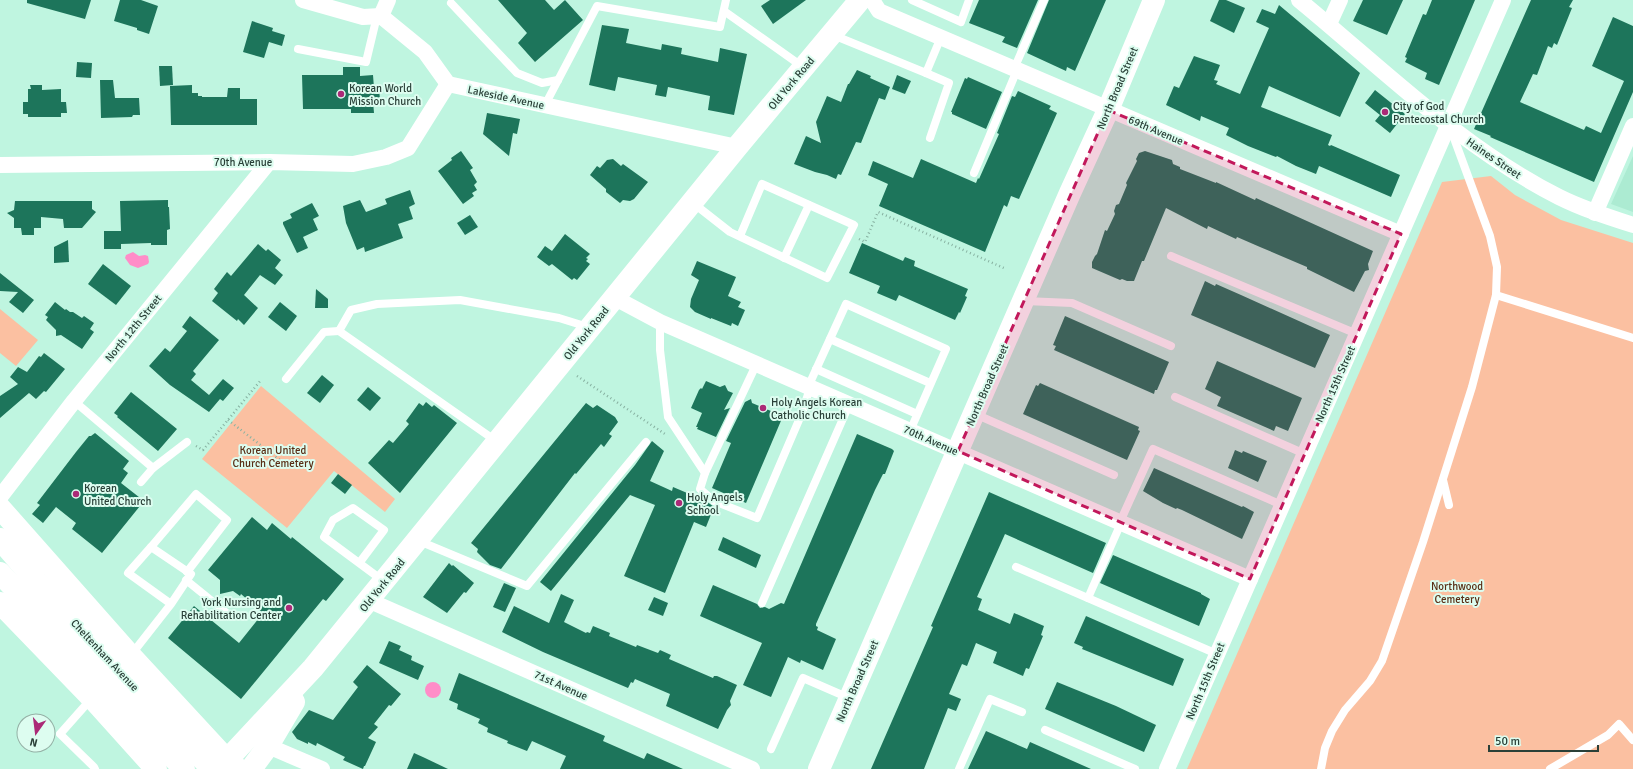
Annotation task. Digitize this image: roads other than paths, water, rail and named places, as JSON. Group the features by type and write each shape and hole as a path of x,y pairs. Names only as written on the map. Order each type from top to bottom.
{"main road":[{"name":"Old York Road","path":"224,767 313,668 370,601 692,202 860,0"},
{"name":"North Broad Street","path":"819,769 1070,193 1108,110 1154,0"},
{"path":"0,508 130,655 224,767"},
{"name":"Cheltenham Avenue","path":"0,539 41,586 224,767"},
{"name":"Cheltenham Avenue","path":"0,573 184,769"},
{"path":"0,603 92,698 156,769"},
{"name":"Old York Road","path":"251,769 268,746 313,668"}],"street":[{"path":"303,0 363,17 379,16 425,52 448,84"},
{"path":"379,16 388,0"},
{"name":"69th Avenue","path":"872,0 879,11 940,38 1401,234"},
{"name":"Haines Street","path":"1299,0 1449,126 1486,154 1526,179 1560,197 1595,213 1633,225"},
{"path":"1329,24 1340,0"},
{"name":"North 15th Street","path":"1167,769 1503,0"},
{"name":"Lakeside Avenue","path":"448,84 737,147"},
{"name":"70th Avenue","path":"0,165 268,162 353,164 386,157 408,148 448,84"},
{"path":"1595,213 1633,126"},
{"name":"North 12th Street","path":"0,497 74,400 268,162"},
{"name":"70th Avenue","path":"615,298 660,322 756,365 958,451 1250,580"},
{"name":"71st Avenue","path":"370,601 752,769"},
{"path":"268,746 322,769"}],"lane":[{"path":"545,105 594,3 720,27 726,0"},
{"path":"912,0 960,22 969,0"},
{"path":"974,173 1044,0"},
{"path":"451,3 517,73 542,83 558,80"},
{"path":"724,11 804,68"},
{"path":"298,49 366,62 379,16"},
{"path":"832,34 949,83 930,138"},
{"path":"926,73 940,38"},
{"path":"1321,769 1325,748 1332,731 1345,710 1370,681 1382,661 1443,480 1472,387 1496,295 1498,267 1490,236 1449,126"},
{"path":"692,202 730,232 827,278 854,225 762,184 740,236"},
{"path":"784,258 809,205"},
{"path":"1171,256 1357,334"},
{"path":"1496,295 1633,338"},
{"path":"339,330 351,310 377,304 460,300 559,318 590,328"},
{"path":"1024,301 1072,303 1171,346"},
{"path":"756,365 705,473 700,489 714,501 757,518 802,413 816,369 846,304 946,348 910,431"},
{"path":"660,322 660,350 668,417 705,473"},
{"path":"286,379 324,332 339,330 498,442"},
{"path":"830,339 930,384"},
{"path":"816,369 917,414"},
{"path":"1175,396 1304,454"},
{"path":"74,400 153,468"},
{"path":"762,603 849,405"},
{"path":"974,414 1114,475"},
{"path":"141,482 153,468 189,442"},
{"path":"418,541 527,586 646,442"},
{"path":"1088,598 1153,449 1282,505"},
{"path":"1443,480 1449,505"},
{"path":"130,655 171,604 187,576 227,520 196,494 128,573 171,604"},
{"path":"360,562 384,530 353,508 332,520 324,537 360,562 385,582"},
{"path":"151,547 187,576 228,614"},
{"path":"1016,567 1217,654"},
{"path":"771,749 803,678 850,698"},
{"path":"92,698 60,734 95,769"},
{"path":"959,769 990,699 1022,712"},
{"path":"1550,769 1608,735 1619,724 1633,740"},
{"path":"1045,730 1135,769"}],"place":[{"name":"Korean World Mission Church","path":"341,94"},
{"name":"City of God Pentecostal Church","path":"1385,112"},
{"name":"Holy Angels Korean Catholic Church","path":"763,408"},
{"name":"Korean United Church","path":"76,494"},
{"name":"Holy Angels School","path":"679,503"},
{"name":"York Nursing and Rehabilitation Center","path":"289,608"}],"park label":[{"name":"Korean United Church Cemetery","path":"273,456"},
{"name":"Northwood Cemetery","path":"1457,592"}]}
